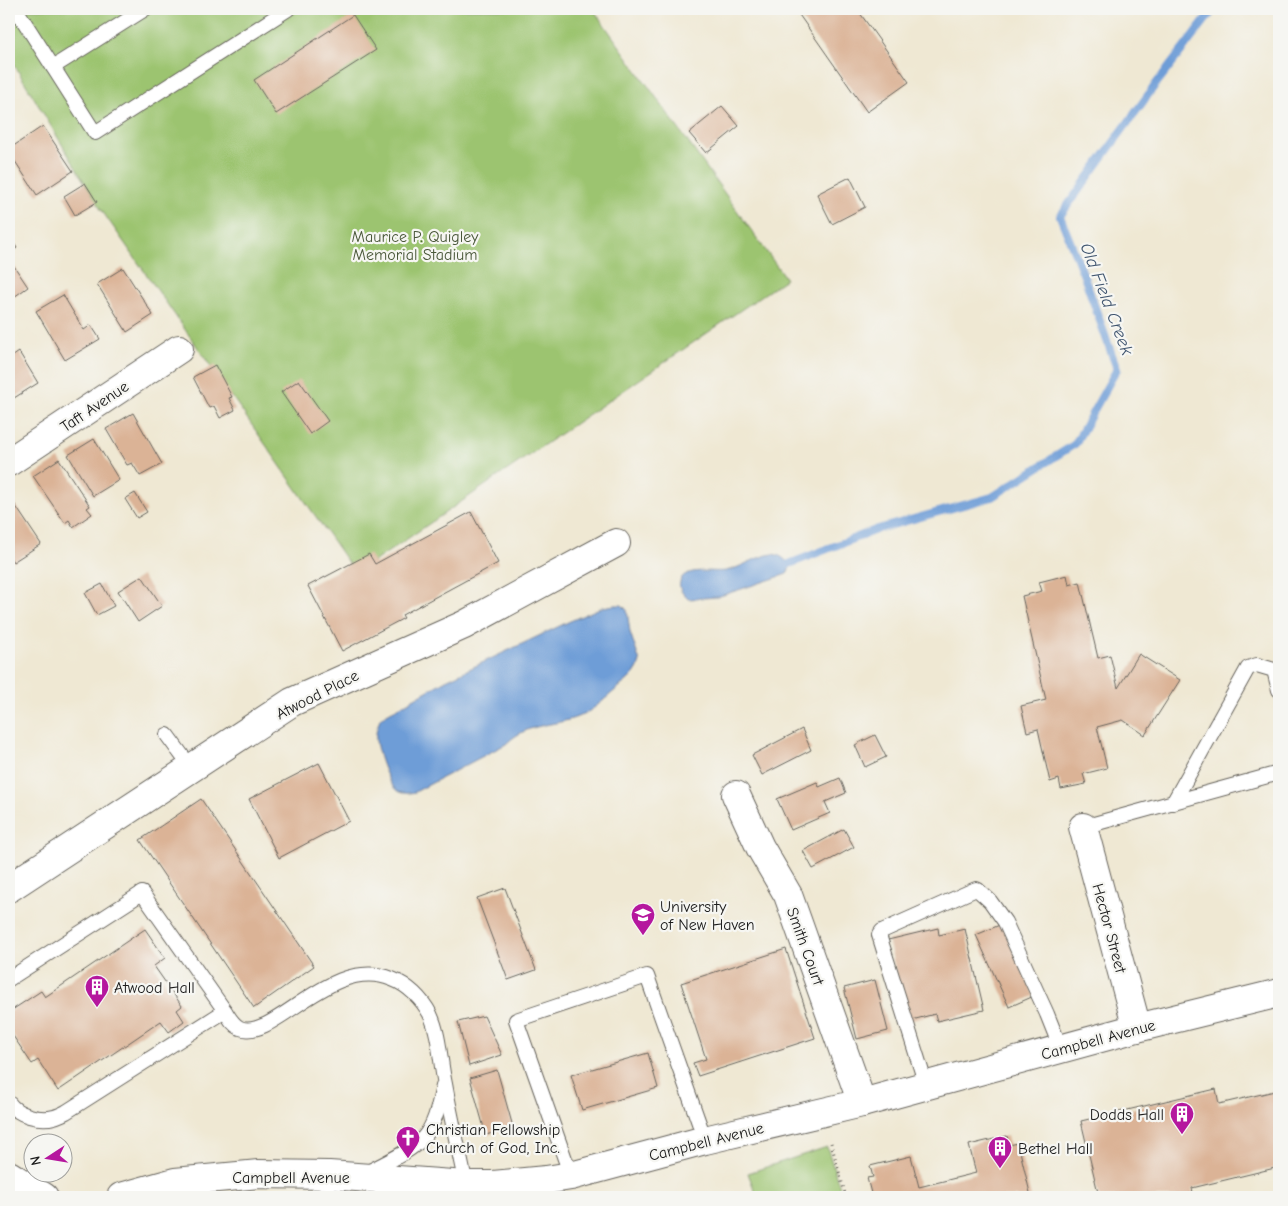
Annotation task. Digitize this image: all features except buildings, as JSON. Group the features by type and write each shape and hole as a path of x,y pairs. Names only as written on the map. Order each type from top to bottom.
{"street":[{"name":"Taft Avenue","path":"9,462 179,349"},
{"name":"Atwood Place","path":"9,888 292,702 464,625 616,543"},
{"name":"Smith Court","path":"736,795 760,847 788,895 862,1103"},
{"name":"Hector Street","path":"1083,827 1137,1028"},
{"name":"Campbell Avenue","path":"122,1197 176,1182 259,1174 361,1176 398,1189 466,1184 521,1184 571,1176 706,1140 862,1103 1137,1028 1279,993"},
{"path":"9,1175 44,1197"}],"lane":[{"path":"16,9 95,133 288,9"},
{"path":"53,67 145,9"},
{"path":"1173,803 1248,668 1257,665 1274,670 1279,690"},
{"path":"167,735 192,769"},
{"path":"1083,827 1279,773"},
{"path":"926,1085 879,935 882,931 976,889 990,901 1005,922 1061,1049"},
{"path":"9,979 142,893 232,1022 240,1028 256,1030 268,1024 316,991 332,983 362,975 377,975 392,979 406,986 416,995 430,1015 435,1027 444,1083 466,1184"},
{"path":"571,1176 516,1020 647,976 706,1140"},
{"path":"9,1103 27,1116 54,1117 66,1112 225,1011"},
{"path":"361,1176 415,1145 424,1137 436,1112 444,1083"}],"path":[{"path":"831,1143 846,1197"}],"green space":[{"name":"Maurice P. Quigley Memorial Stadium","path":"22,9 593,9 786,279 356,574 100,208 9,56 9,17"},
{"path":"827,1147 843,1197 757,1197 748,1173"}],"water":[{"path":"773,554 787,562 790,567 787,574 717,597 688,599 680,589 682,577 687,574 700,571 726,571"},
{"path":"622,605 627,610 630,632 640,662 634,674 597,705 574,718 525,731 515,736 506,744 415,792 399,792 390,783 377,747 376,732 380,718 446,680 568,622 602,607"}],"waterway":[{"name":"Old Field Creek","path":"779,568 878,529 992,497 1075,444 1117,369 1084,276 1060,216 1156,84 1214,9"}],"place":[{"name":"University of New Haven","path":"643,936"},
{"name":"Atwood Hall","path":"97,1008"},
{"name":"Dodds Hall","path":"1182,1135"},
{"name":"Christian Fellowship Church of God, Inc.","path":"408,1159"},
{"name":"Bethel Hall","path":"1000,1169"}]}
